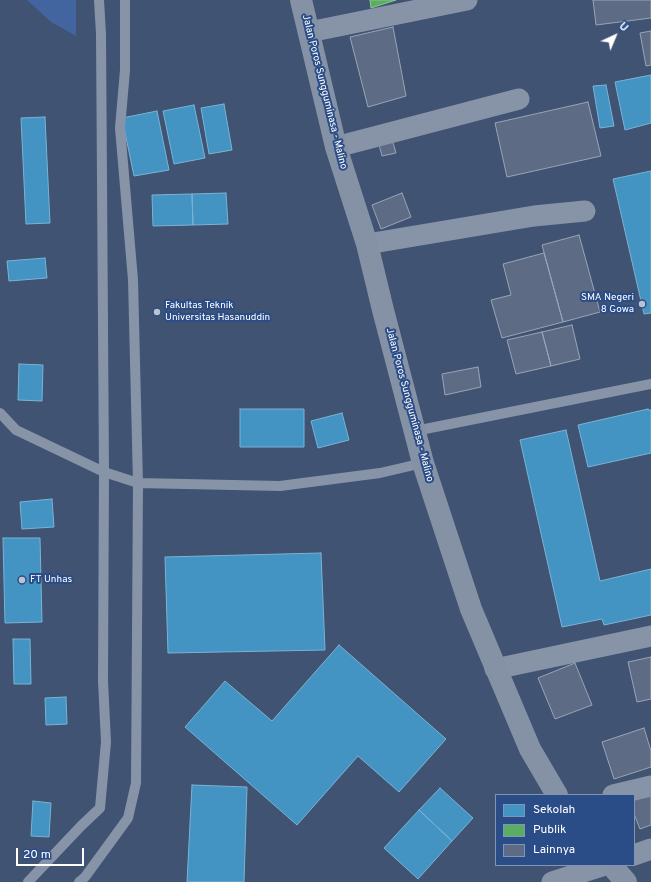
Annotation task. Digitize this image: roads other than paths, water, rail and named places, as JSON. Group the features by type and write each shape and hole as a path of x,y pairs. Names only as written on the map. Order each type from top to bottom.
{"main road":[{"name":"Jalan Poros Sungguminasa - Malino","path":"301,0 336,147 367,244 423,463 471,609 495,669 530,749 555,794"},
{"path":"612,866 626,882"}],"street":[{"path":"309,32 467,0"},
{"path":"336,147 519,99"},
{"path":"367,244 534,216 585,211"},
{"path":"495,669 651,636"},
{"path":"617,794 651,786"},
{"path":"635,854 651,849"},
{"path":"552,882 602,866"}],"lane":[{"path":"28,882 100,808 106,742 103,681 104,472 101,34 98,0"},
{"path":"79,882 85,877 128,818 136,783 138,483 133,280 120,128 125,70 125,0"},
{"path":"415,432 651,384"},
{"path":"0,412 16,430 104,472 138,483 280,486 380,473 423,463"}],"place":[{"name":"SMA Negeri 8 Gowa","path":"642,304"},
{"name":"Fakultas Teknik Universitas Hasanuddin","path":"157,312"},
{"name":"FT Unhas","path":"22,580"}]}
